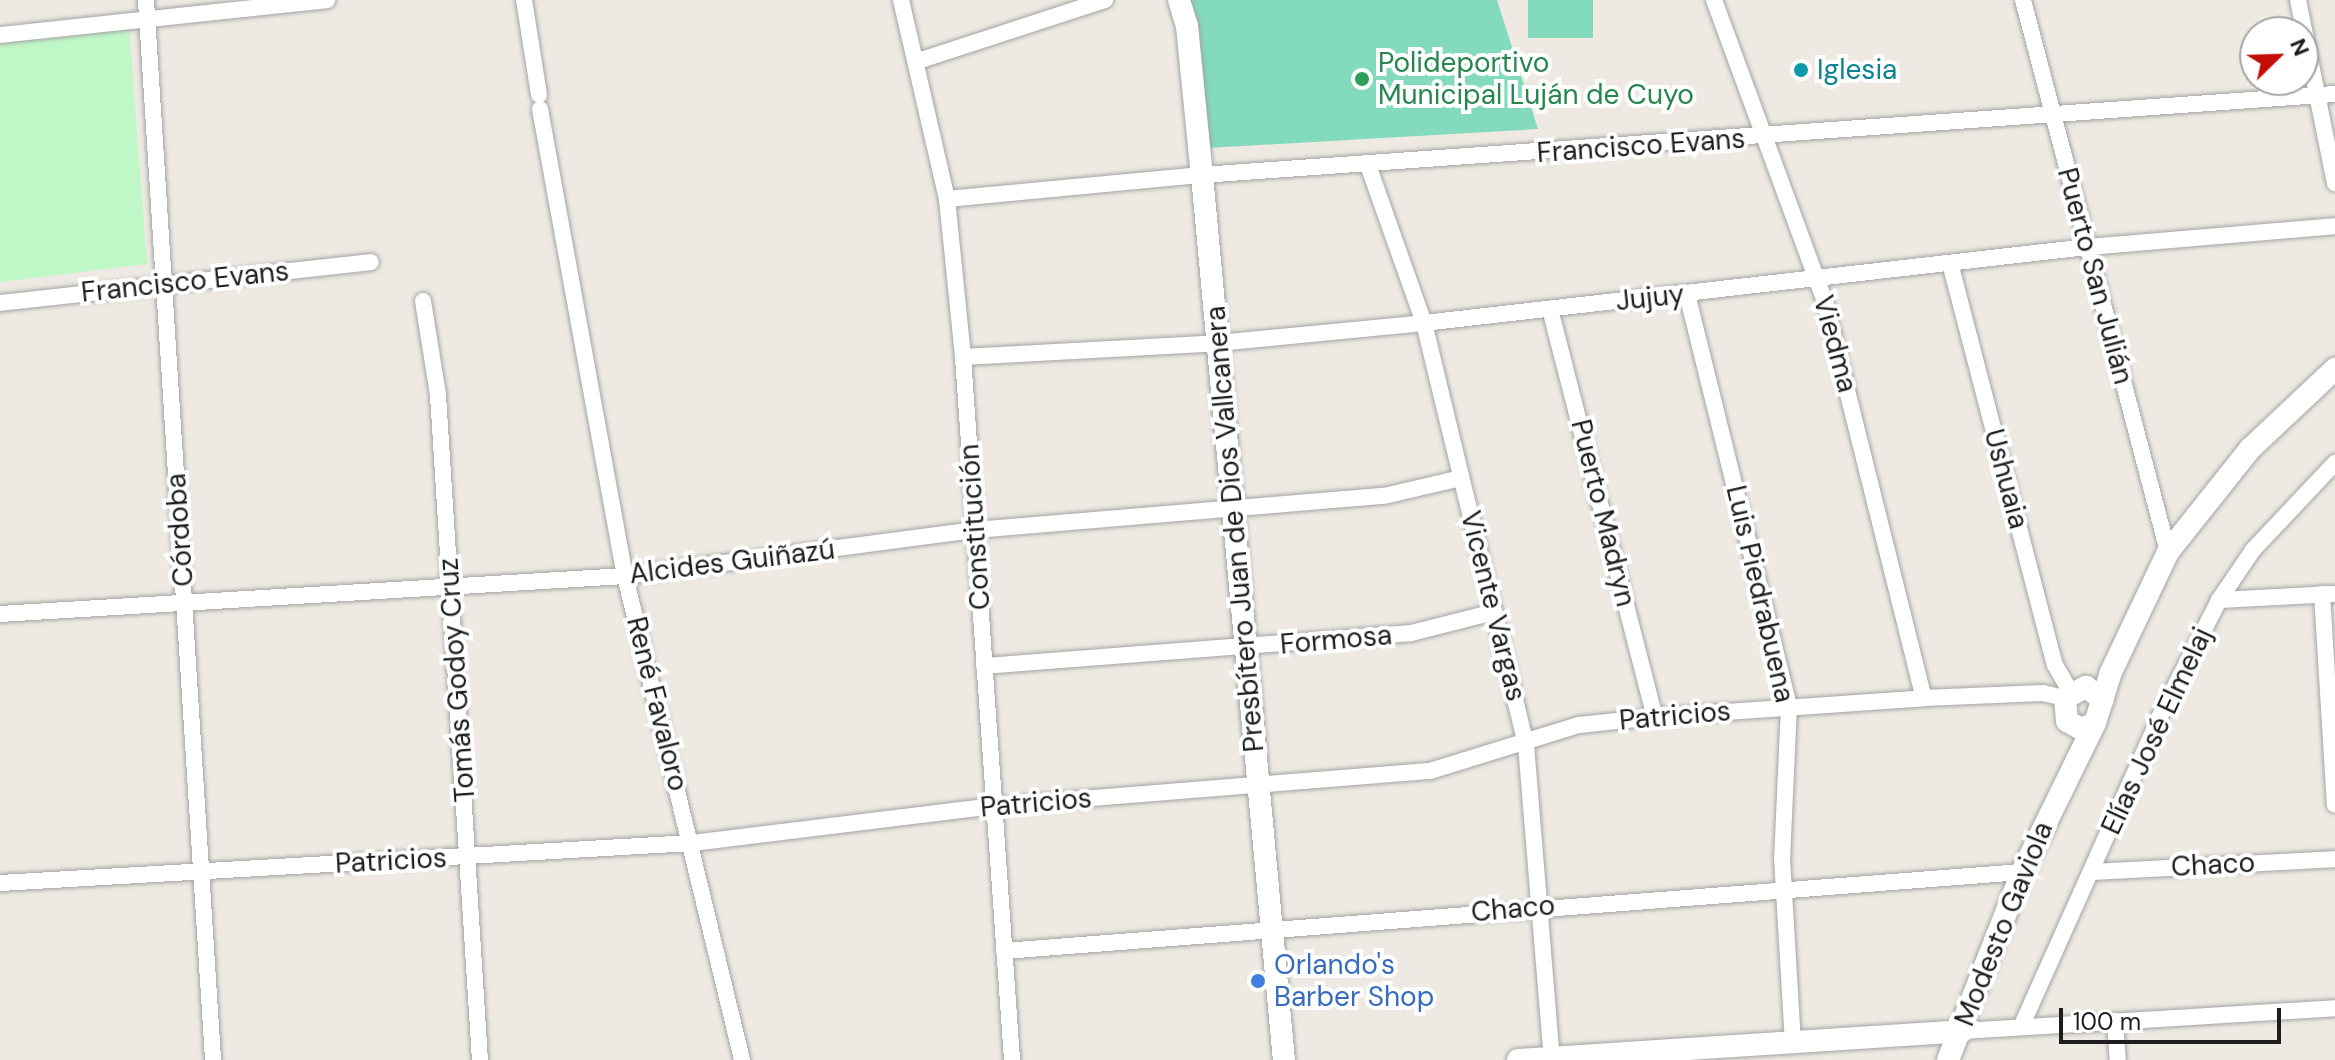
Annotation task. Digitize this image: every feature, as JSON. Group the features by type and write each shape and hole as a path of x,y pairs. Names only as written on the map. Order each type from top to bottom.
{"street":[{"name":"Córdoba","path":"146,0 213,1060"},
{"path":"0,35 327,0"},
{"name":"René Favaloro","path":"524,0 539,102 625,576 742,1060"},
{"name":"Constitución","path":"901,0 918,61 947,199 963,357 1012,1060"},
{"path":"918,61 1105,0"},
{"name":"Presbítero Juan de Dios Vallcanera","path":"1179,0 1187,26 1202,175 1284,1060"},
{"name":"Viedma","path":"1714,0 1818,279 1924,698"},
{"name":"Puerto San Julián","path":"2023,0 2168,552"},
{"path":"2316,96 2335,183"},
{"name":"Francisco Evans","path":"947,199 1202,175 2316,96"},
{"name":"Vicente Vargas","path":"1368,165 1424,323 1526,745 1543,906 1552,1059"},
{"name":"Jujuy","path":"963,357 1218,343 1687,294 2087,247 2335,226"},
{"name":"Francisco Evans","path":"0,303 371,262"},
{"name":"Ushuaia","path":"1950,263 2055,665 2081,694"},
{"name":"Luis Piedrabuena","path":"1687,294 1789,706 1784,889 1793,1043"},
{"name":"Tomás Godoy Cruz","path":"423,301 438,395 480,1060"},
{"name":"Puerto Madryn","path":"1550,309 1655,717"},
{"path":"2081,694 2111,672 2168,552 2250,449 2335,369"},
{"name":"Elías José Elmelaj","path":"2021,1027 2159,718 2219,600 2262,539 2335,463"},
{"name":"Alcides Guiñazú","path":"0,614 451,589 625,576 975,530 1233,511 1384,496 1461,478"},
{"path":"2219,600 2329,594 2335,805"},
{"name":"Formosa","path":"984,666 1411,633 1494,612"},
{"name":"Patricios","path":"0,883 692,843 994,806 1430,771 1526,745 1579,725 1789,706 2043,693 2081,694"},
{"name":"Modesto Gaviola","path":"2060,789 2067,721 2081,694"},
{"name":"Modesto Gaviola","path":"1948,1060 1962,1031 2022,872 2095,723 2081,694"},
{"path":"2067,721 2081,729 2095,723"},
{"name":"Chaco","path":"2091,872 2335,859"},
{"name":"Chaco","path":"1004,951 1543,906 2022,872"},
{"path":"1518,1060 2335,1008"},
{"path":"2115,1021 2118,1060"}],"green space":[{"name":"Polideportivo Municipal Luján de Cuyo","path":"1189,0 1497,0 1538,129 1207,148 1199,29"},
{"path":"1528,0 1593,0 1593,38 1528,38"},
{"path":"129,27 147,264 0,282 0,43"}],"place":[{"name":"Iglesia","path":"1801,70"},
{"name":"Polideportivo Municipal Luján de Cuyo","path":"1362,79"},
{"name":"Orlando's Barber Shop","path":"1258,981"}]}
